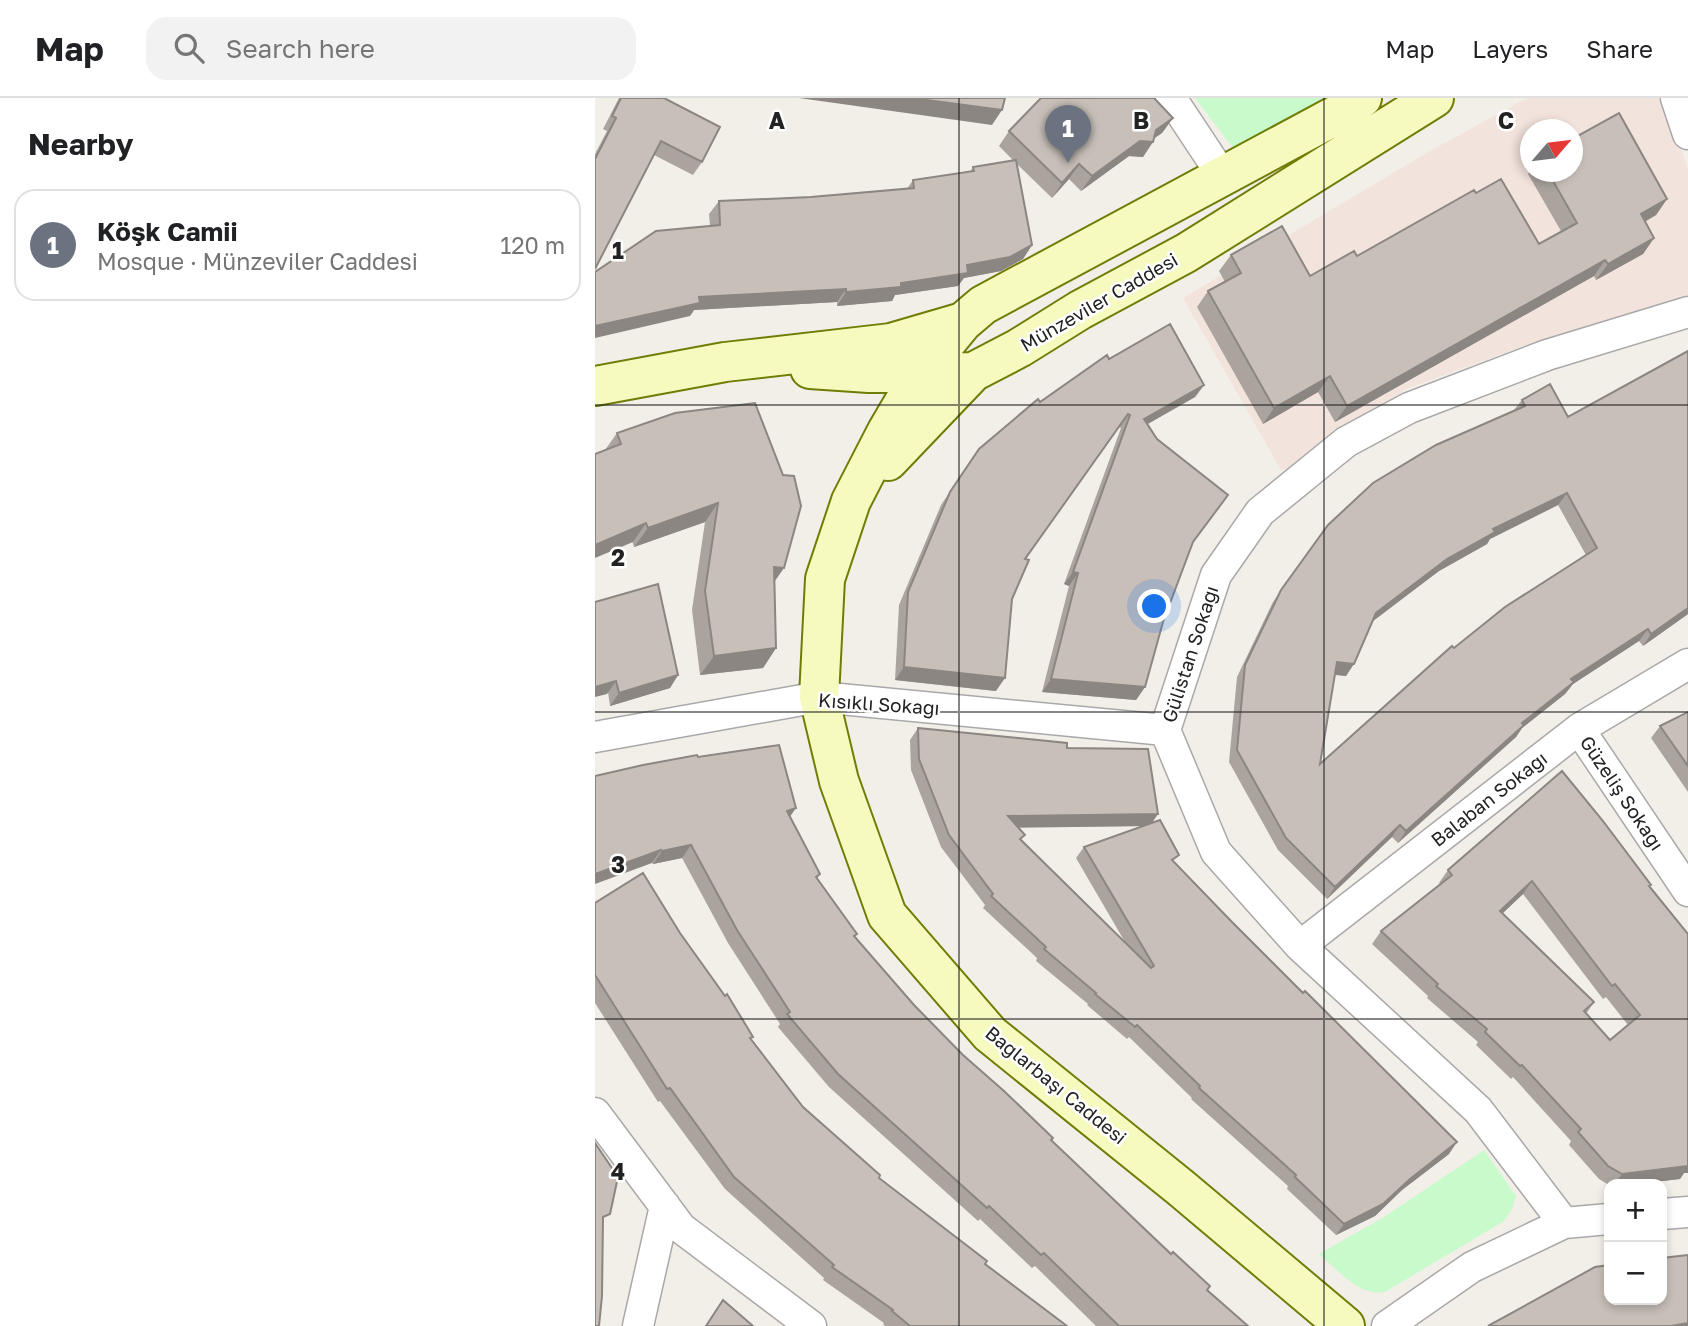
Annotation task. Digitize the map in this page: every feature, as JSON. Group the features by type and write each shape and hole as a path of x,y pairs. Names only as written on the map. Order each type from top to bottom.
{"main road":[{"name":"Münzeviler Caddesi","path":"595,386 725,362 891,343 963,322 983,305 1342,112 1362,98"},
{"name":"Münzeviler Caddesi","path":"725,362 869,373 973,372 1186,253 1434,98"},
{"path":"963,322 973,372"},
{"name":"Bağlarbaşı Caddesi","path":"963,322 921,373 887,431 851,501 825,579 818,697 839,781 887,915 990,1034 1181,1188 1345,1326"},
{"name":"Bağlarbaşı Caddesi","path":"851,501 973,372"},
{"name":"Bağlarbaşı Caddesi","path":"869,373 885,393 887,431"}],"street":[{"path":"1171,98 1222,175"},
{"path":"1676,98 1688,134"},
{"name":"Gülistan Sokağı","path":"1564,1223 1478,1110 1300,946 1216,852 1164,730 1216,575 1260,512 1346,442 1409,408 1509,369 1688,312"},
{"name":"Balaban Sokağı","path":"1300,946 1579,729 1688,664"},
{"name":"Kısıklı Sokağı","path":"595,737 818,697 1164,730"},
{"name":"Güzeliş Sokağı","path":"1579,729 1688,891"},
{"path":"595,1113 681,1228 811,1326"},
{"path":"638,1326 665,1206"},
{"path":"1667,1214 1688,1212"},
{"path":"1387,1326 1472,1267 1564,1223 1604,1219"}],"shaded area":[{"path":"1527,98 1663,98 1688,169 1688,295 1623,320 1521,347 1406,389 1294,466 1281,470 1183,298 1430,151"}],"green space":[{"path":"1195,98 1348,98 1243,161"},
{"path":"1484,1150 1516,1196 1504,1221 1385,1292 1366,1290 1358,1286 1319,1254 1384,1217"}],"building":[{"path":"621,98 664,98 720,127 702,162 661,141 595,269 595,159 616,118 612,116"},
{"path":"912,98 1005,98 1002,110"},
{"path":"1041,98 1154,98 1173,118 1156,130 1153,142 1140,141 1092,176 1079,164 1062,183 1009,131"},
{"path":"1619,113 1667,199 1641,214 1654,238 1608,264 1605,260 1347,406 1330,376 1274,408 1208,291 1241,273 1231,255 1282,226 1310,276 1354,251 1357,256 1474,190 1476,193 1501,179 1539,244 1577,223 1554,182 1583,182 1583,133"},
{"path":"1016,160 1032,245 1010,257 967,265 968,273 901,283 901,287 846,292 846,289 699,297 700,303 595,326 595,272 656,231 720,225 719,201 811,197 914,188 913,180 974,171 973,167"},
{"path":"1170,324 1204,385 1144,419 1157,439 1228,495 1193,542 1163,622 1145,687 1051,679 1078,573 1073,572 1130,415 1128,414 1025,559 1029,560 1012,599 1005,678 904,667 908,592 950,492 979,449 1038,399 1040,402 1107,355 1109,359"},
{"path":"1688,351 1688,608 1651,634 1648,629 1571,679 1574,682 1522,723 1524,725 1406,831 1400,825 1335,887 1286,838 1237,750 1245,665 1281,590 1328,525 1373,483 1436,445 1525,406 1522,400 1550,384 1568,417","holes":["1567,493 1597,548 1505,607 1454,648 1452,646 1320,764 1337,662 1354,664 1376,613 1447,559 1495,532 1493,529"]},
{"path":"755,403 783,475 794,476 801,506 784,568 774,567 776,648 714,656 705,591 718,503 648,528 646,523 595,545 595,454 621,444 617,433 675,413"},
{"path":"658,584 678,675 619,693 616,681 595,687 595,602"},
{"path":"1688,712 1688,766 1660,726"},
{"path":"918,728 1067,743 1067,748 1148,749 1158,814 1008,816 1025,835 1020,839 1151,968 1154,966 1084,847 1160,820 1179,855 1172,860 1303,993 1305,991 1457,1142 1383,1204 1344,1224 1295,1177 1296,1175 1199,1088 1200,1086 1137,1025 1135,1027 1044,949 1046,947 991,896 993,894 949,835 919,759"},
{"path":"779,745 796,808 787,811 820,874 816,877 857,934 854,936 914,1005 963,1055 1004,1091 1053,1138 1051,1140 1171,1254 1173,1252 1210,1286 1207,1290 1248,1326 1119,1326 1044,1253 1041,1255 838,1074 787,1014 790,1012 737,930 691,845 661,850 595,874 595,776 697,755 698,757"},
{"path":"1562,771 1603,821 1651,885 1649,886 1688,934 1688,1166 1622,1174 1608,1166 1578,1132 1581,1129 1522,1065 1520,1066 1485,1032 1487,1029 1436,986 1438,984 1381,931 1452,875 1448,870","holes":["1532,881 1612,986 1615,984 1640,1015 1610,1040 1584,1011 1594,1002 1500,911"]},
{"path":"643,873 680,933 725,996 727,994 753,1037 750,1038 803,1107 880,1175 879,1178 1067,1326 910,1326 893,1310 832,1267 834,1265 734,1177 670,1088 667,1089 595,975 595,903"},
{"path":"595,1143 618,1177 610,1214 603,1217 599,1326 595,1326"},
{"path":"1688,1255 1688,1323 1671,1326 1488,1326 1595,1267 1604,1266 1604,1305 1667,1305 1667,1257"},
{"path":"723,1300 753,1326 706,1326"}],"place":[{"name":"Köşk Camii","path":"1068,163"}]}
